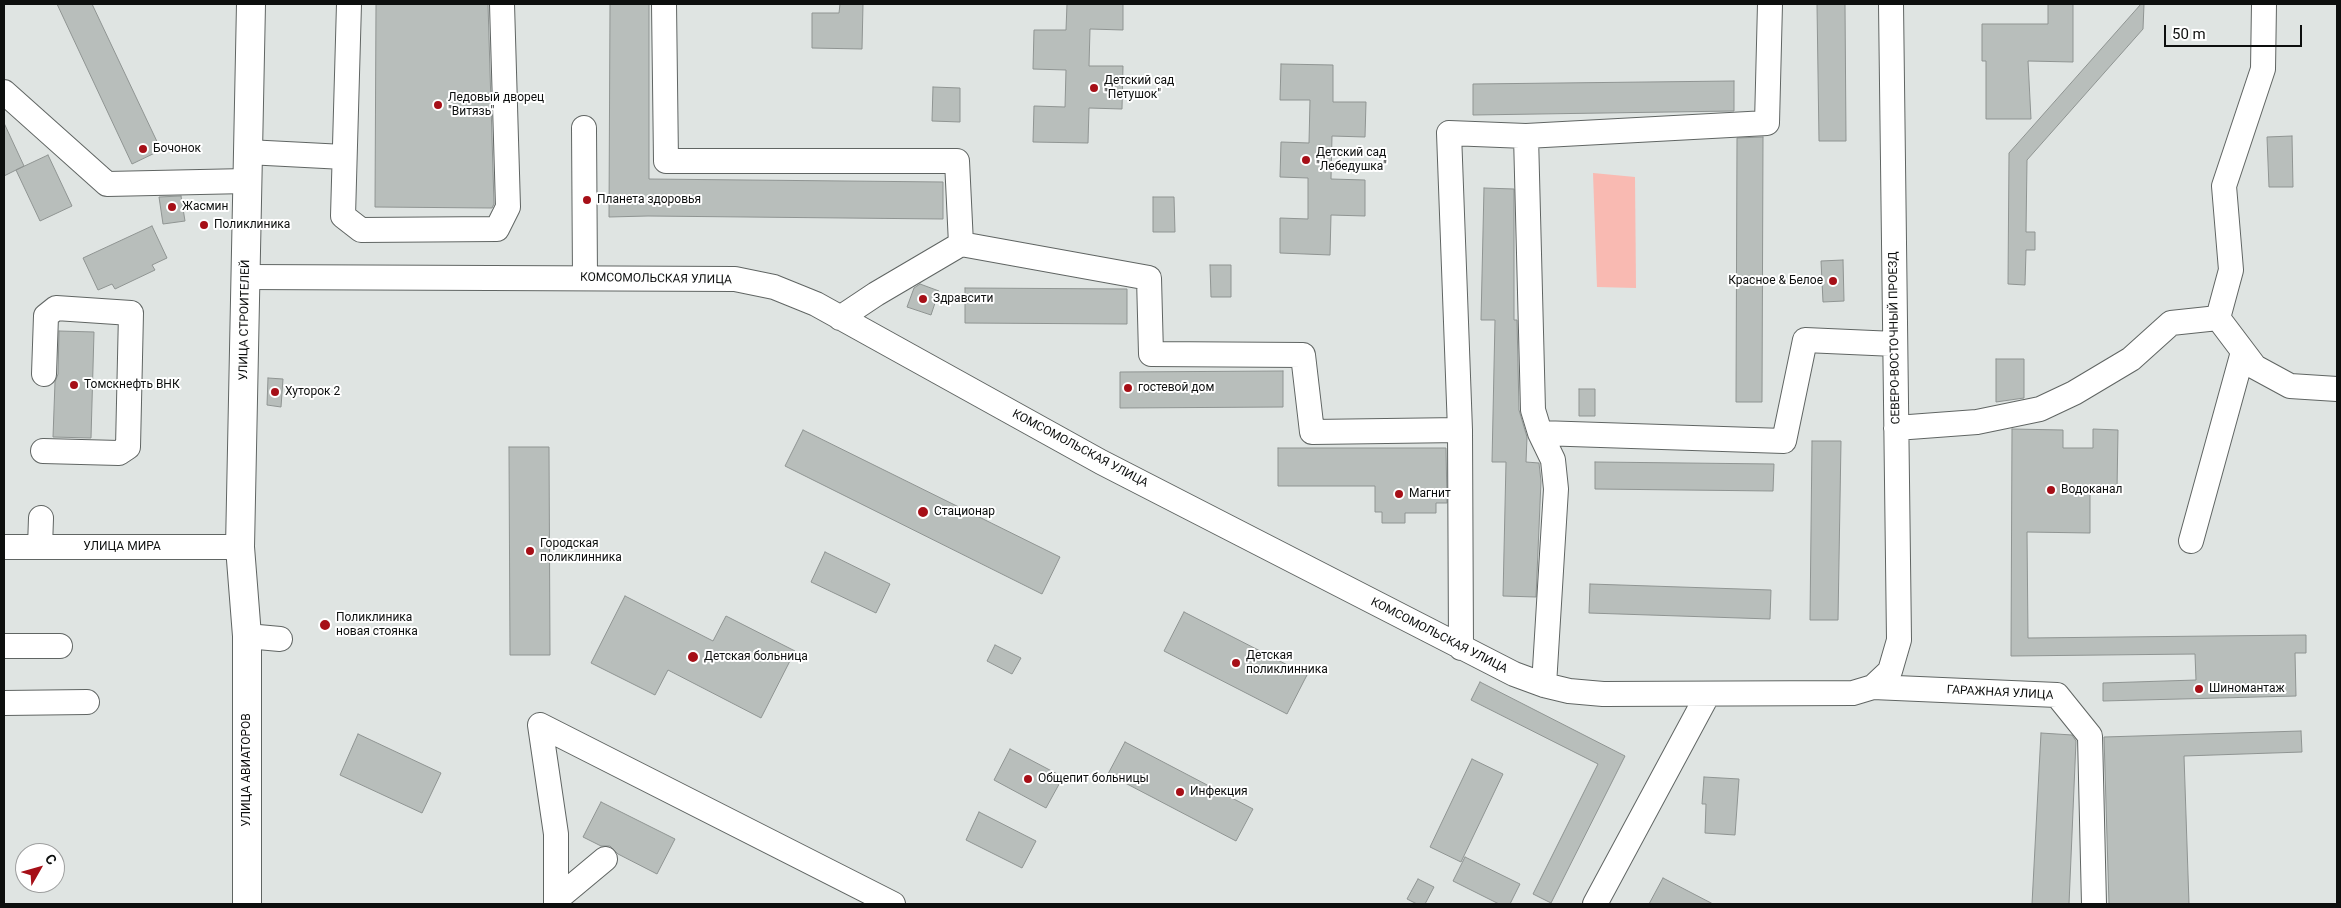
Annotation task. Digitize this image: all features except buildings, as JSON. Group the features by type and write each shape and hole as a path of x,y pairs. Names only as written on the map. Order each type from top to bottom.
{"main road":[{"name":"УЛИЦА СТРОИТЕЛЕЙ","path":"247,636 240,547 251,4"},
{"name":"УЛИЦА АВИАТОРОВ","path":"247,636 247,904"}],"street":[{"path":"349,4 343,216 361,230 497,229 508,207 502,4"},
{"path":"664,4 666,161 957,161 961,244"},
{"path":"1461,648 1460,430 1449,133 1526,136 1768,123 1770,4"},
{"name":"СЕВЕРО-ВОСТОЧНЫЙ ПРОЕЗД","path":"1890,671 1899,640 1891,4"},
{"path":"2218,318 2231,270 2224,186 2263,69 2264,4"},
{"path":"4,92 107,184 247,181"},
{"path":"584,128 585,278"},
{"path":"1526,136 1533,410 1540,433 1553,460 1556,489 1544,685"},
{"path":"248,152 344,156"},
{"path":"840,318 876,294 961,244 1149,278 1151,354 1303,355 1312,432 1460,430"},
{"name":"КОМСОМОЛЬСКАЯ УЛИЦА","path":"246,277 735,279 774,288 816,304 1101,462 1461,648 1514,674 1544,685 1569,691 1603,694 1852,693 1873,687 1890,671"},
{"path":"43,451 119,453 128,447 131,312 56,308 46,316 44,374"},
{"path":"2218,318 2255,367 2290,386 2337,388"},
{"path":"1896,428 1977,422 2040,409 2074,393 2130,358 2171,323 2218,318"},
{"path":"1540,433 1784,441 1805,340 1895,344"},
{"path":"2192,541 2244,352"},
{"path":"40,547 41,518"},
{"name":"УЛИЦА МИРА","path":"4,547 240,547"},
{"path":"247,636 280,639"},
{"path":"4,646 60,646"},
{"name":"ГАРАЖНАЯ УЛИЦА","path":"1873,687 2057,695 2090,736 2094,904"},
{"path":"1596,904 1708,694"},
{"path":"4,703 87,702"},
{"path":"557,902 556,834 540,725 893,904"},
{"path":"557,902 605,859"}],"shaded area":[{"path":"1593,173 1635,177 1636,288 1597,287"}],"place":[{"name":"Детский сад \"Петушок\"","path":"1094,88"},
{"name":"Ледовый дворец \"Витязь\"","path":"438,105"},
{"name":"Бочонок","path":"143,149"},
{"name":"Детский сад \"Лебедушка\"","path":"1306,160"},
{"name":"Планета здоровья","path":"587,200"},
{"name":"Жасмин","path":"172,207"},
{"name":"Поликлиника","path":"204,225"},
{"name":"Красное & Белое","path":"1833,281"},
{"name":"Здравсити","path":"923,299"},
{"name":"Томскнефть ВНК","path":"74,385"},
{"name":"гостевой дом","path":"1128,388"},
{"name":"Хуторок 2","path":"275,392"},
{"name":"Водоканал","path":"2051,490"},
{"name":"Магнит","path":"1399,494"},
{"name":"Стационар","path":"923,512"},
{"name":"Городская поликлинника","path":"530,551"},
{"name":"Поликлиника новая стоянка","path":"325,625"},
{"name":"Детская больница","path":"693,657"},
{"name":"Детская поликлинника","path":"1236,663"},
{"name":"Шиномантаж","path":"2199,689"},
{"name":"Общепит больницы","path":"1028,779"},
{"name":"Инфекция","path":"1180,792"}]}
